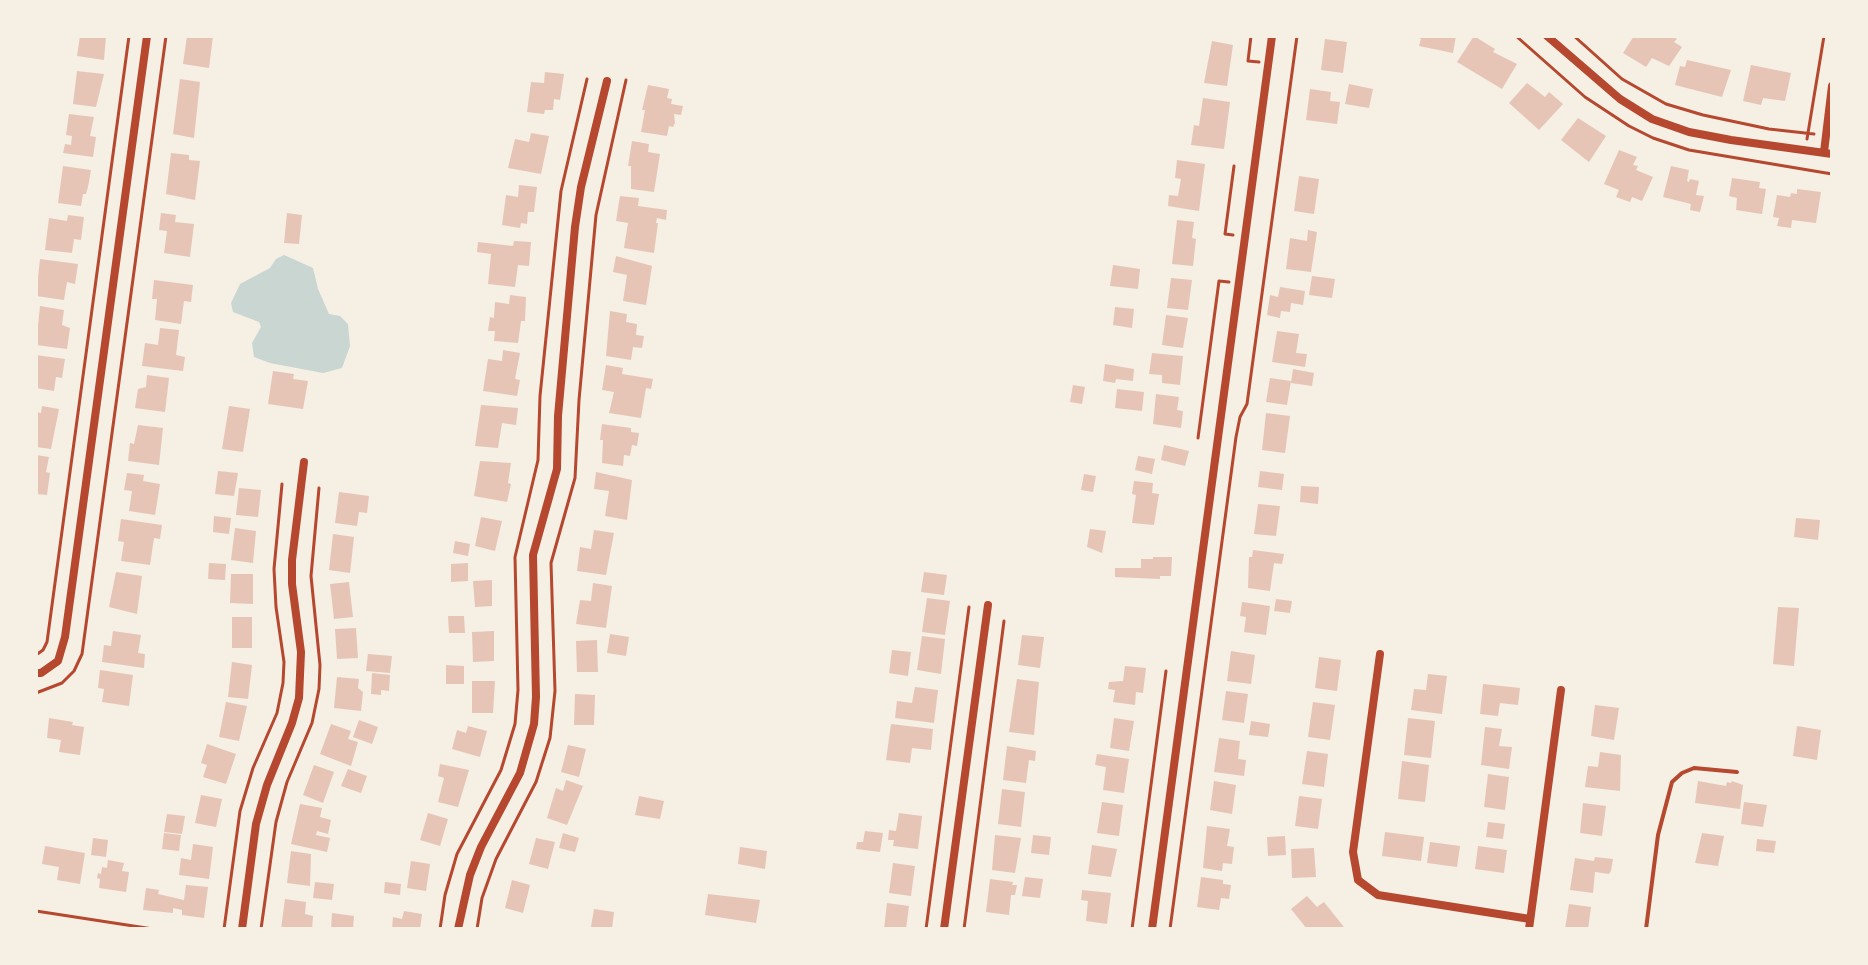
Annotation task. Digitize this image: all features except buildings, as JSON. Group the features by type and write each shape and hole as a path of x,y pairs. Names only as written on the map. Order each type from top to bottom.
{"street":[{"path":"36,673 58,661 65,637 147,36"},
{"path":"1152,929 1272,36"},
{"path":"1547,36 1620,99 1652,119 1689,132 1717,137 1828,153 1832,86"},
{"path":"458,929 470,875 481,847 520,773 534,724 533,555 557,469 558,416 575,227 581,187 607,81"},
{"path":"242,929 256,824 299,698 301,652 292,560 304,462"},
{"path":"944,929 988,605"},
{"path":"1380,654 1353,852 1358,880 1378,895 1530,919"},
{"path":"1529,929 1561,690"}],"lane":[{"path":"1646,929 1658,835 1672,782 1694,768 1737,772"}],"path":[{"path":"36,655 47,642 129,36"},
{"path":"36,693 62,683 74,671 82,654 166,36"},
{"path":"1248,61 1251,36"},
{"path":"1170,929 1236,437 1240,417 1247,404 1297,36"},
{"path":"1574,36 1622,79 1666,104 1769,129 1814,134"},
{"path":"1807,139 1824,36"},
{"path":"440,929 445,895 457,854 501,770 515,724 518,690 515,557 538,460 540,396 561,191 587,79"},
{"path":"477,929 482,898 496,859 536,782 550,738 555,691 551,563 575,478 580,385 598,204 626,80"},
{"path":"1225,234 1234,166"},
{"path":"1198,438 1219,281"},
{"path":"224,929 240,811 253,768 277,713 283,683 284,662 274,569 282,484"},
{"path":"926,929 969,607"},
{"path":"964,929 1004,621"},
{"path":"1132,929 1166,671"},
{"path":"36,911 153,929"}],"shaded area":[{"path":"284,255 313,268 329,314 340,316 348,324 350,346 342,368 323,373 254,357 252,343 261,327 259,322 233,312 231,303 240,284 270,268 276,259"}]}
